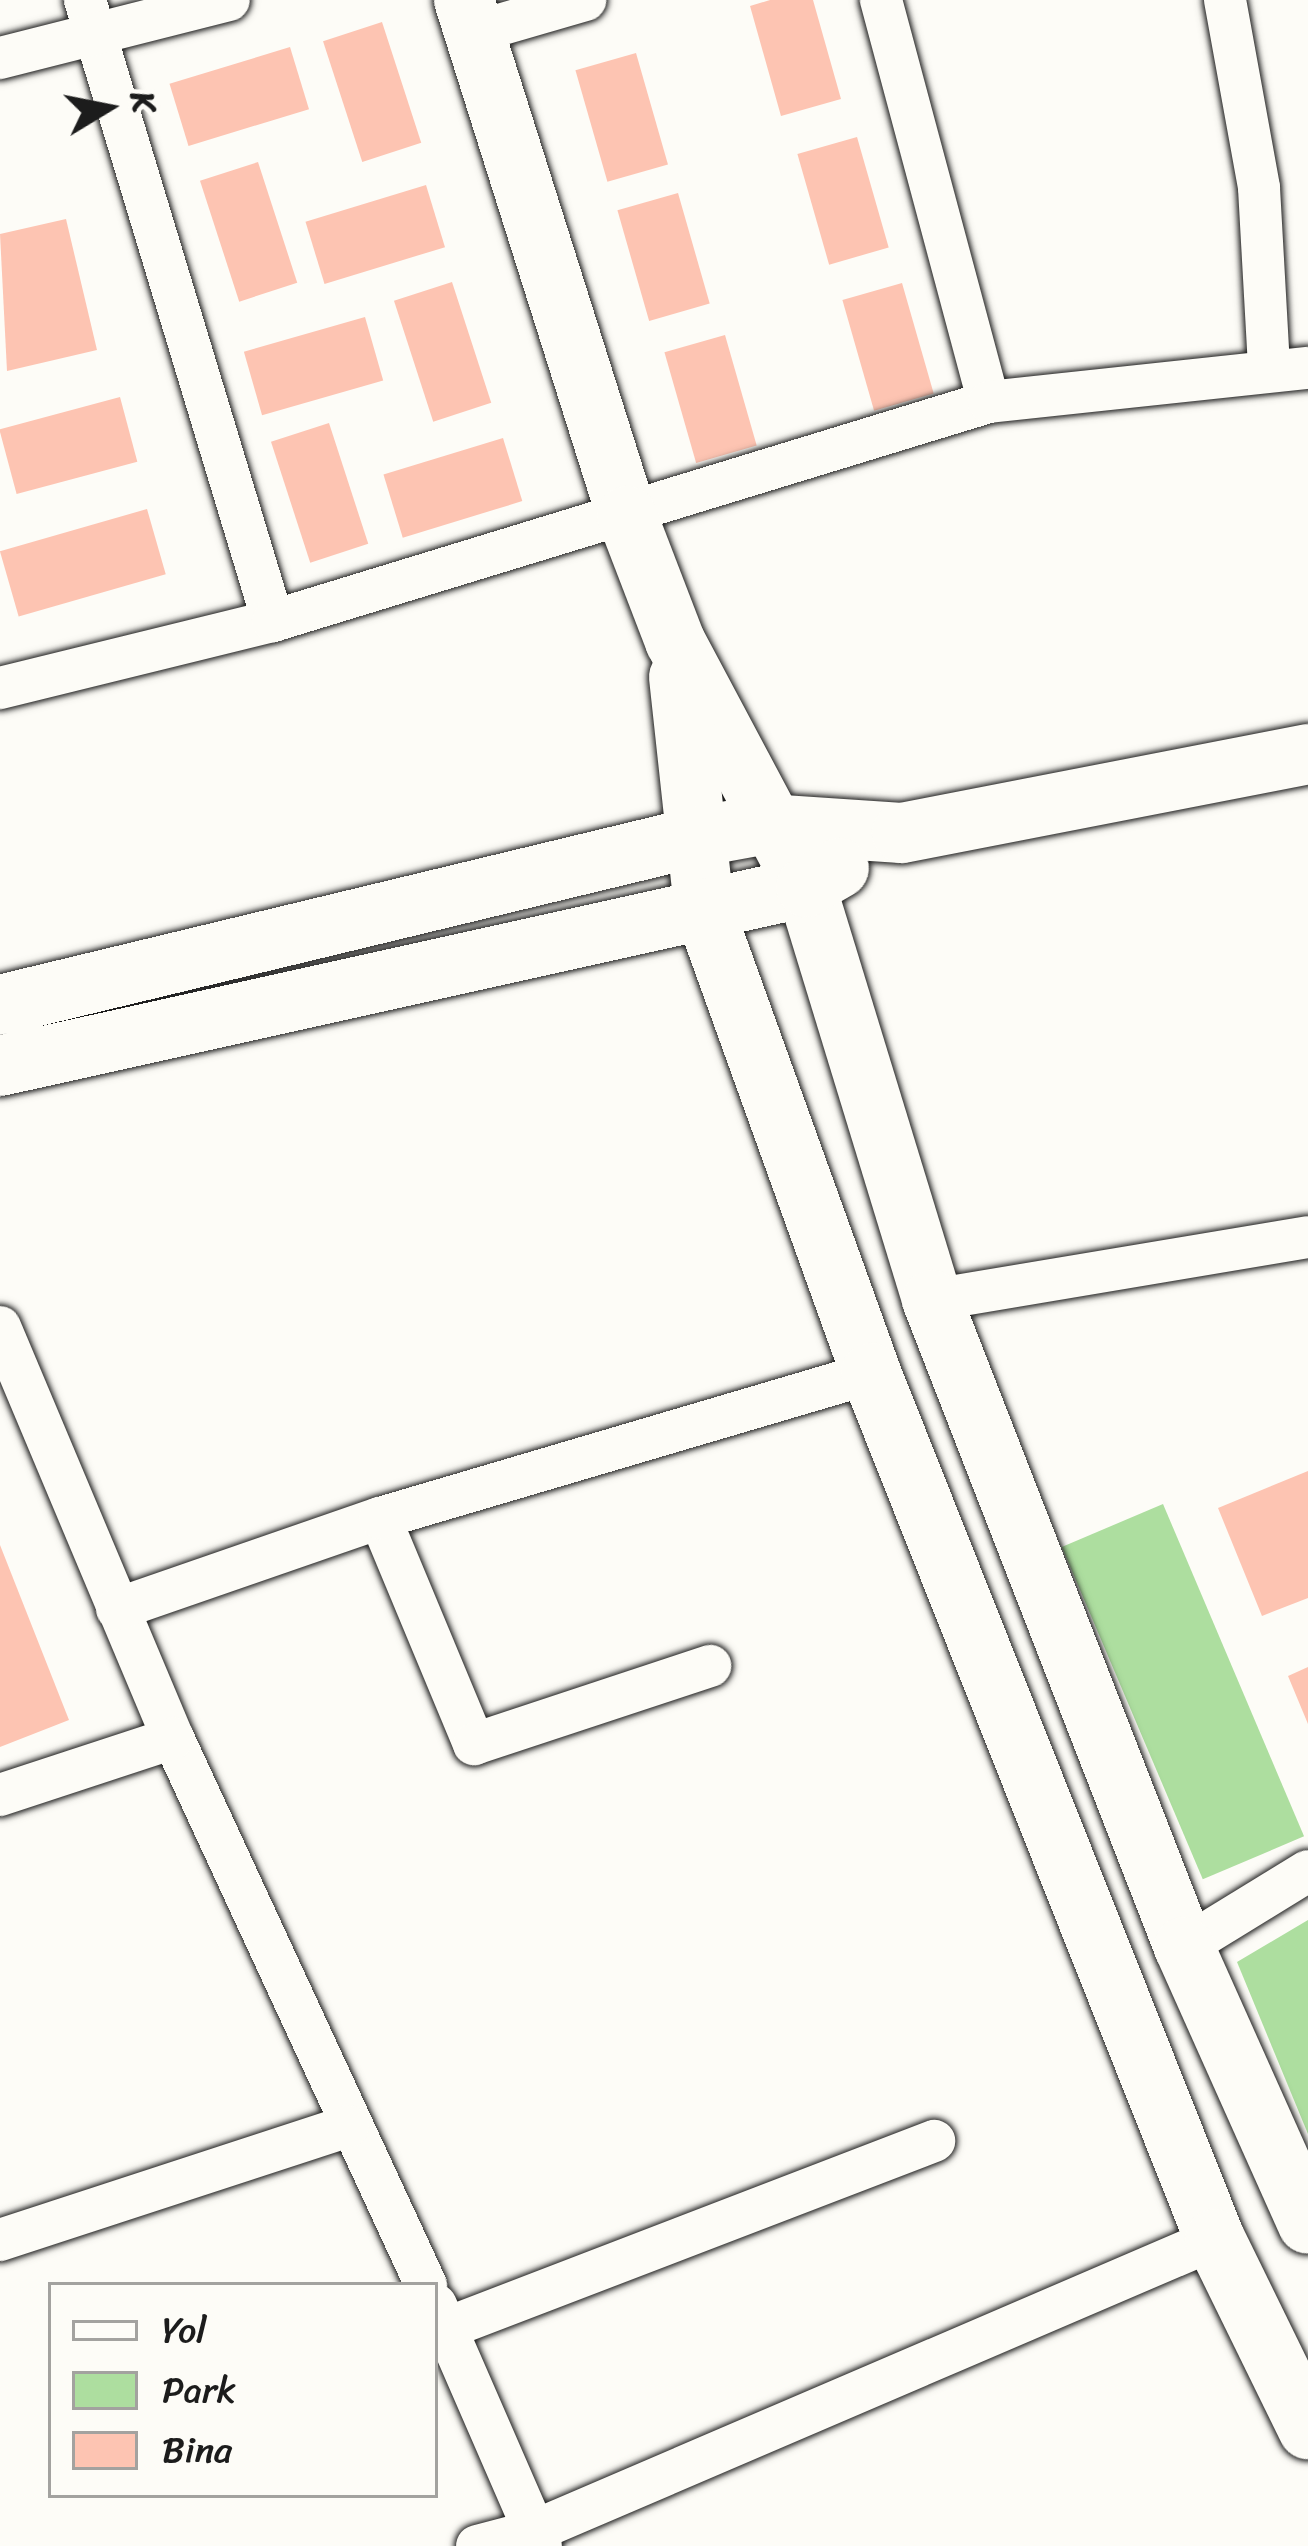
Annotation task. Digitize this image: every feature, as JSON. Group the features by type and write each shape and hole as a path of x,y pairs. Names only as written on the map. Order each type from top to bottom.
{"main road":[{"path":"469,16 627,516 675,641 767,824 806,887 932,1300 1184,1947 1308,2224"},
{"path":"675,641 704,909 871,1373 1215,2239 1308,2429"},
{"path":"0,1005 695,837 767,824 902,833 1308,754"},
{"path":"0,1066 806,887 902,833"}],"street":[{"path":"0,58 90,17 229,0"},
{"path":"469,16 584,0"},
{"path":"881,0 989,402"},
{"path":"0,688 272,621 989,402 1288,368 1225,0"},
{"path":"90,17 272,621"},
{"path":"932,1300 1308,1237"},
{"path":"0,1327 15,1412 117,1609 348,2126 425,2282"},
{"path":"117,1609 380,1518 871,1373"},
{"path":"380,1518 474,1744 710,1666"},
{"path":"0,1795 173,1738"},
{"path":"1184,1947 1308,1871"},
{"path":"0,2240 348,2126"},
{"path":"538,2538 441,2316 934,2141"},
{"path":"477,2546 538,2538 1215,2239"}],"green space":[{"path":"1163,1504 1304,1836 1203,1879 1062,1547"},
{"path":"1308,1920 1308,2134 1237,1962"}],"building":[{"path":"770,0 813,0 841,99 781,116 750,6"},
{"path":"382,22 421,143 362,162 323,41"},
{"path":"290,47 309,109 189,146 170,84"},
{"path":"636,53 668,165 607,182 575,70"},
{"path":"857,137 889,248 829,265 797,154"},
{"path":"258,162 297,283 239,302 200,181"},
{"path":"426,185 445,247 325,284 306,222"},
{"path":"678,193 710,304 649,321 617,210"},
{"path":"66,219 97,350 7,371 0,234"},
{"path":"452,282 491,403 433,422 394,301"},
{"path":"902,283 934,394 874,411 842,300"},
{"path":"365,317 383,380 262,415 244,352"},
{"path":"725,335 757,446 696,463 664,352"},
{"path":"120,397 137,462 17,494 0,429"},
{"path":"329,423 368,544 310,563 271,442"},
{"path":"503,438 522,501 403,538 383,475"},
{"path":"147,509 166,574 19,617 0,551"},
{"path":"1308,1471 1308,1598 1262,1616 1218,1508"},
{"path":"0,1545 69,1720 0,1747"},
{"path":"1308,1667 1308,1724 1288,1676"}]}
